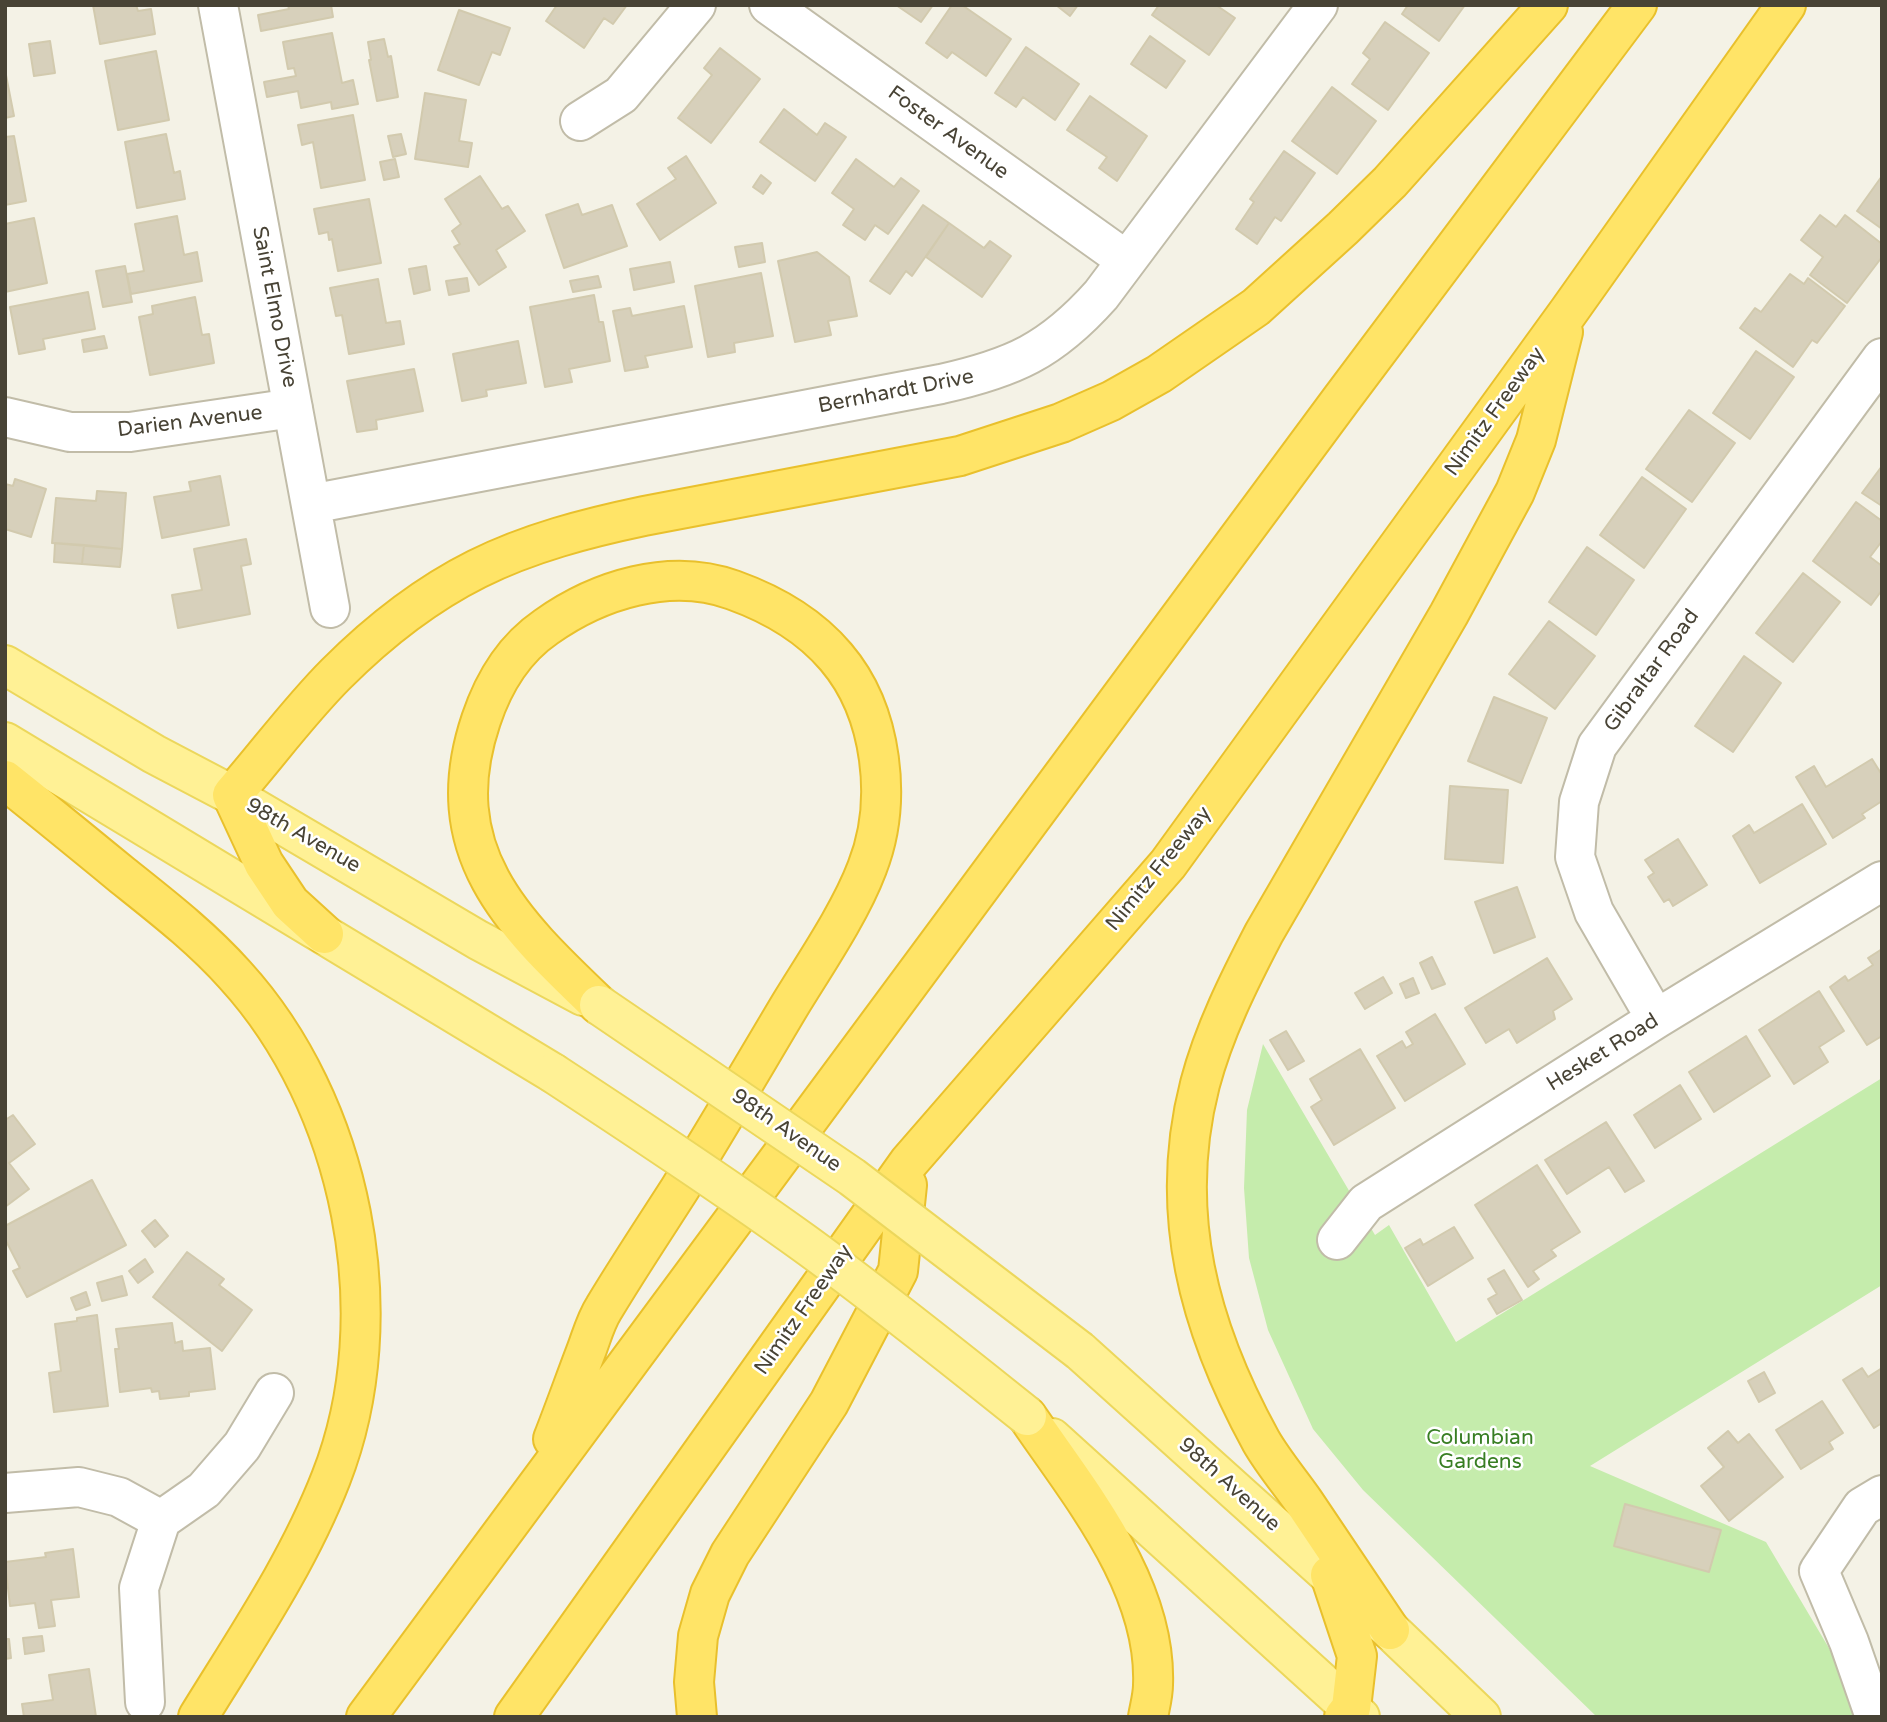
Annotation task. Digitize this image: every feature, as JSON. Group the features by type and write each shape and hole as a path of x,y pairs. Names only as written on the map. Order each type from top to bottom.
{"highway":[{"path":"324,934 290,903 264,864 232,795 335,674 410,610 478,568 546,541 596,527 960,456 1061,423 1111,401 1159,374 1256,307 1343,228 1407,164 1548,5"},
{"path":"366,1717 1323,423 1637,5"},
{"name":"Nimitz Freeway","path":"514,1717 909,1162 1168,864 1569,311 1786,5"},
{"path":"1390,1630 1263,1444 1236,1391 1213,1335 1197,1282 1188,1231 1185,1180 1190,1132 1200,1083 1217,1035 1251,957 1449,614 1515,492 1536,440 1569,311"},
{"path":"537,1483 600,1314 680,1189 839,922 868,867 879,822 881,777 874,736 861,695 836,657 803,626 764,601 726,587 685,581 646,584 609,592 572,609 538,632 510,661 488,699 474,741 468,787 472,832 487,875 508,911 536,944 599,1004"},
{"path":"5,780 190,929 238,978 290,1050 311,1089 329,1131 353,1222 361,1311 358,1355 346,1427 332,1476 288,1568 198,1717"},
{"path":"698,1717 694,1682 697,1647 710,1594 730,1554 830,1403 898,1271 909,1162"},
{"path":"1027,1416 1108,1536 1128,1575 1142,1613 1151,1651 1153,1685 1148,1717"},
{"path":"1330,1575 1357,1656 1352,1714"}],"main road":[{"name":"98th Avenue","path":"5,665 478,940 599,1004 852,1177 971,1265 1080,1351 1330,1575 1481,1717"},
{"path":"5,742 553,1073 687,1161 803,1243 1027,1416 1352,1714"}],"street":[{"name":"Saint Elmo Drive","path":"218,5 330,608"},
{"path":"580,121 621,95 696,5"},
{"name":"Foster Avenue","path":"769,5 1126,260"},
{"name":"Bernhardt Drive","path":"311,504 984,375 1022,360 1060,335 1101,295 1318,5"},
{"name":"Gibraltar Road","path":"1656,1019 1594,912 1575,857 1579,802 1597,746 1882,358"},
{"name":"Darien Avenue","path":"5,416 70,432 130,432 293,408"},
{"name":"Hesket Road","path":"1337,1240 1366,1203 1656,1019 1882,881"},
{"path":"145,1702 139,1588 161,1520 204,1490 242,1446 274,1393"},
{"path":"5,1493 79,1487 119,1497 161,1520"},
{"path":"1875,1717 1849,1642 1819,1571 1862,1507 1882,1494"}],"green space":[{"name":"Columbian Gardens","path":"1263,1044 1375,1235 1389,1225 1456,1342 1882,1078 1882,1285 1590,1466 1766,1542 1839,1665 1856,1717 1597,1717 1363,1490 1313,1429 1268,1330 1249,1258 1244,1188 1247,1110"}],"building":[{"path":"93,5 136,5 138,11 151,9 155,34 100,44"},
{"path":"288,5 331,5 333,17 261,31 258,15 289,9"},
{"path":"557,5 627,5 613,24 604,18 584,48 546,21"},
{"path":"896,5 933,5 921,22"},
{"path":"952,5 962,5 1011,39 986,76 952,52 947,58 926,43"},
{"path":"1056,5 1078,5 1070,16"},
{"path":"1159,5 1216,5 1235,18 1209,55 1152,15"},
{"path":"1408,5 1465,5 1439,41 1402,14"},
{"path":"459,10 510,28 500,55 492,52 479,85 438,70"},
{"path":"1385,22 1429,53 1388,110 1352,84 1370,59 1363,53"},
{"path":"332,33 342,83 353,80 358,104 332,109 331,102 301,108 298,91 267,97 264,82 296,76 294,68 288,69 283,42"},
{"path":"1150,36 1185,61 1166,88 1131,64"},
{"path":"384,39 388,57 391,56 398,97 377,101 368,42"},
{"path":"50,41 55,73 34,76 29,44"},
{"path":"1026,47 1079,84 1055,120 1023,97 1016,107 995,93"},
{"path":"720,48 760,79 711,143 678,118 712,75 704,68"},
{"path":"156,51 169,120 118,130 105,61"},
{"path":"5,70 14,116 5,118"},
{"path":"1332,87 1376,121 1337,174 1292,141"},
{"path":"425,93 466,100 459,141 472,143 468,167 415,159"},
{"path":"1090,96 1147,136 1117,181 1099,168 1107,157 1067,130"},
{"path":"784,109 817,135 825,123 846,137 815,181 760,142"},
{"path":"353,115 365,180 321,188 313,142 302,145 298,125"},
{"path":"166,134 174,173 180,171 185,199 137,208 125,142"},
{"path":"401,134 406,154 393,157 388,136"},
{"path":"14,136 26,201 5,205 5,137"},
{"path":"1284,151 1315,173 1281,221 1275,217 1257,244 1236,229 1254,202 1250,199"},
{"path":"686,156 716,203 660,240 637,204 676,179 668,168"},
{"path":"395,159 399,177 384,180 380,162"},
{"path":"856,159 894,187 901,178 919,191 888,234 875,225 865,240 843,225 854,209 832,193"},
{"path":"761,175 771,183 763,194 753,187"},
{"path":"480,176 502,209 508,206 525,231 496,250 506,267 479,285 454,247 460,244 452,231 461,224 445,199"},
{"path":"1882,176 1882,229 1857,211"},
{"path":"369,199 381,263 338,271 332,239 329,240 328,232 319,234 314,209"},
{"path":"578,204 582,215 612,205 627,246 564,268 546,215"},
{"path":"923,205 949,223 912,276 906,271 890,294 870,281"},
{"path":"1820,215 1836,227 1845,215 1882,244 1882,257 1847,303 1810,275 1823,257 1801,240"},
{"path":"177,216 184,255 197,252 202,281 131,294 127,274 144,271 135,224"},
{"path":"34,218 47,283 5,292 5,224"},
{"path":"949,223 984,248 990,241 1011,256 982,297 926,257"},
{"path":"762,243 765,262 739,267 735,247"},
{"path":"817,252 849,277 857,316 828,321 831,335 795,342 778,261"},
{"path":"670,262 674,282 634,290 630,269"},
{"path":"125,266 132,302 103,307 96,271"},
{"path":"426,266 430,290 414,294 409,269"},
{"path":"761,273 773,336 734,343 735,352 708,357 695,286"},
{"path":"1790,274 1804,284 1808,278 1845,306 1817,343 1812,340 1793,367 1740,328 1755,308 1761,312"},
{"path":"598,276 601,287 573,292 570,281"},
{"path":"467,278 469,291 449,295 446,281"},
{"path":"378,279 386,323 400,321 404,344 349,354 342,315 336,316 330,288"},
{"path":"88,292 95,329 43,339 45,349 19,354 10,307"},
{"path":"594,295 599,322 603,322 610,361 569,369 572,382 545,387 530,307"},
{"path":"195,297 202,335 209,334 214,363 150,375 139,317 153,314 152,306"},
{"path":"684,306 692,347 645,356 648,367 625,371 613,311 630,308 632,316"},
{"path":"104,336 107,348 84,352 82,340"},
{"path":"518,341 526,383 486,390 487,396 462,401 453,354"},
{"path":"1756,351 1794,377 1750,439 1713,413"},
{"path":"414,369 423,411 376,420 377,429 357,432 347,381"},
{"path":"1689,410 1735,443 1692,502 1646,469"},
{"path":"1882,466 1882,506 1862,493"},
{"path":"220,476 229,525 162,538 154,497 191,491 189,482"},
{"path":"1642,477 1686,509 1644,568 1600,535"},
{"path":"15,479 46,489 31,537 5,529 5,484 13,486"},
{"path":"97,491 126,493 122,549 52,543 56,498 96,501"},
{"path":"1856,502 1882,521 1882,541 1870,557 1882,566 1882,590 1871,605 1813,561"},
{"path":"246,539 251,564 241,566 250,614 178,628 172,595 202,590 194,549"},
{"path":"55,543 84,545 82,564 54,562"},
{"path":"84,545 122,549 120,567 82,564"},
{"path":"1587,547 1634,580 1596,635 1549,602"},
{"path":"1803,573 1840,602 1793,662 1756,633"},
{"path":"1549,621 1595,656 1555,709 1509,674"},
{"path":"1744,656 1781,683 1733,752 1695,726"},
{"path":"1494,697 1547,718 1521,783 1468,761"},
{"path":"1872,759 1882,775 1882,801 1862,814 1865,818 1833,838 1796,777 1814,766 1826,787"},
{"path":"1450,786 1508,790 1503,863 1445,859"},
{"path":"1802,804 1826,844 1760,883 1733,836 1749,825 1754,833"},
{"path":"1678,839 1707,885 1673,906 1669,899 1664,902 1648,877 1654,873 1645,860"},
{"path":"1517,887 1535,937 1494,953 1475,902"},
{"path":"1882,949 1882,1036 1867,1045 1830,987 1845,976 1848,981 1873,965 1868,958"},
{"path":"1432,957 1445,984 1432,989 1420,963"},
{"path":"1547,958 1572,999 1553,1011 1555,1019 1517,1043 1509,1029 1486,1043 1465,1008"},
{"path":"1383,977 1392,993 1365,1009 1355,993"},
{"path":"1413,978 1419,993 1406,998 1400,984"},
{"path":"1819,991 1844,1031 1819,1047 1828,1062 1794,1084 1759,1030"},
{"path":"1435,1014 1465,1064 1405,1101 1377,1056 1402,1041 1406,1048 1413,1044 1406,1032"},
{"path":"1286,1031 1304,1061 1288,1070 1270,1040"},
{"path":"1746,1036 1770,1076 1714,1112 1689,1072"},
{"path":"1360,1049 1395,1108 1334,1145 1311,1107 1322,1100 1310,1079"},
{"path":"1680,1085 1701,1119 1655,1148 1634,1115"},
{"path":"13,1115 35,1144 9,1163 29,1189 5,1207 5,1120"},
{"path":"1606,1122 1644,1181 1625,1192 1609,1167 1567,1194 1545,1160"},
{"path":"1537,1165 1580,1232 1551,1250 1556,1256 1533,1271 1539,1279 1528,1287 1475,1205"},
{"path":"92,1180 126,1245 27,1297 13,1271 20,1268 5,1239 5,1226"},
{"path":"155,1220 168,1236 155,1247 142,1231"},
{"path":"1454,1227 1473,1258 1428,1286 1405,1248 1420,1239 1423,1245"},
{"path":"187,1252 224,1279 219,1285 252,1310 222,1351 153,1297"},
{"path":"145,1259 153,1272 138,1283 129,1271"},
{"path":"1504,1270 1522,1300 1497,1314 1488,1299 1497,1294 1488,1279"},
{"path":"122,1276 127,1295 102,1301 97,1283"},
{"path":"86,1292 90,1305 76,1310 71,1298"},
{"path":"97,1315 108,1406 54,1412 49,1373 61,1371 55,1324"},
{"path":"172,1323 175,1343 182,1341 183,1351 210,1348 215,1389 189,1392 189,1396 160,1399 159,1391 152,1392 151,1388 120,1392 115,1349 119,1349 116,1329"},
{"path":"1862,1368 1868,1377 1882,1368 1882,1423 1874,1428 1843,1380"},
{"path":"1764,1372 1775,1393 1759,1402 1748,1381"},
{"path":"1822,1401 1843,1433 1829,1442 1833,1449 1801,1469 1776,1430"},
{"path":"1728,1431 1738,1443 1749,1434 1783,1477 1729,1521 1701,1486 1724,1467 1708,1448"},
{"path":"1625,1504 1721,1530 1709,1572 1614,1546"},
{"path":"73,1549 79,1597 51,1600 55,1626 39,1628 35,1603 10,1606 5,1562 46,1557 45,1553"},
{"path":"42,1636 44,1651 25,1654 23,1638"},
{"path":"5,1639 9,1639 11,1658 5,1659"},
{"path":"89,1669 96,1717 24,1717 22,1704 53,1700 49,1675"}]}
